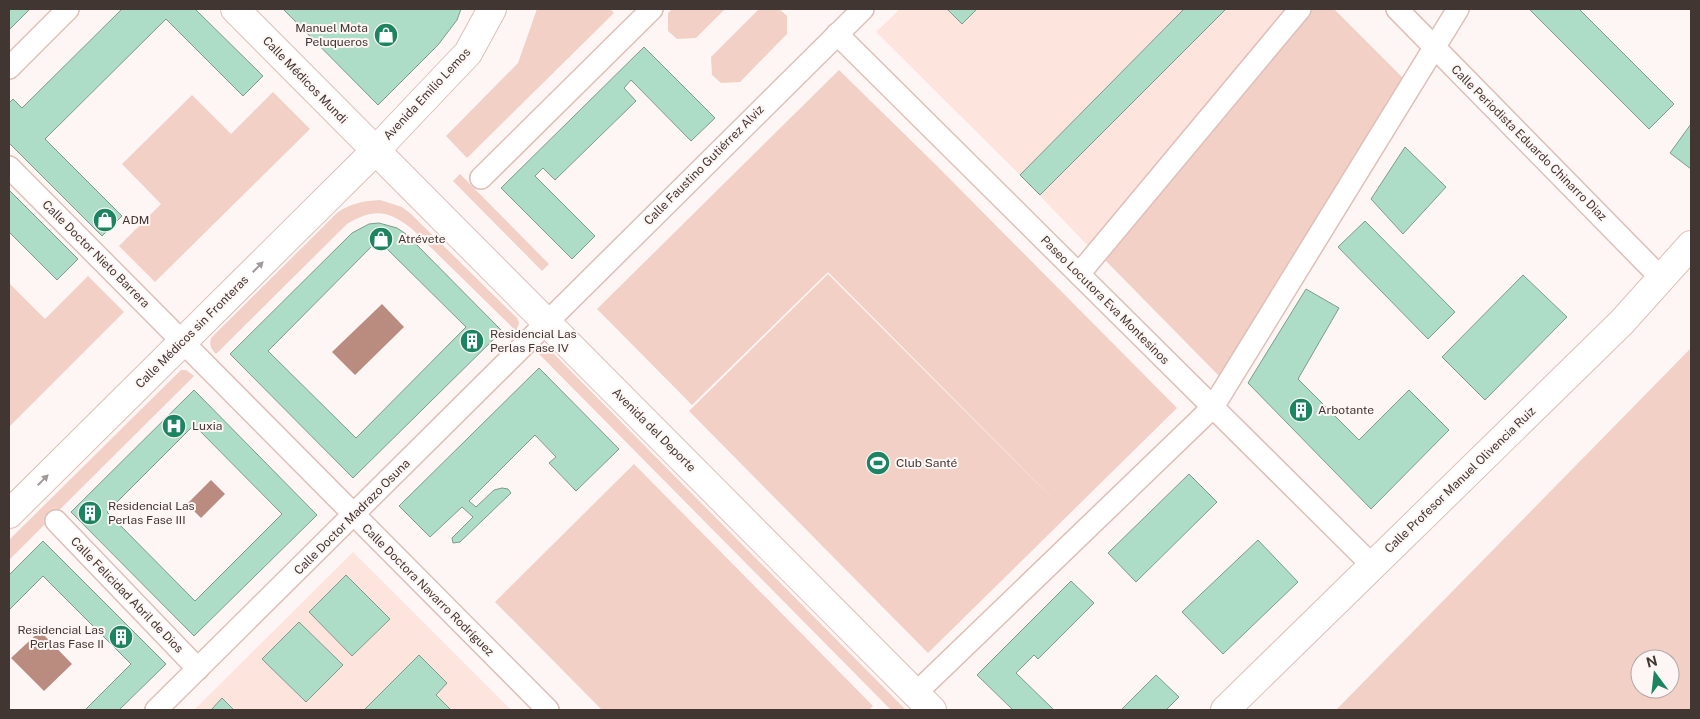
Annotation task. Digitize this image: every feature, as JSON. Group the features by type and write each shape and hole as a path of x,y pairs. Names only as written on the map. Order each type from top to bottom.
{"street":[{"path":"9,68 68,9"},
{"name":"Calle Médicos Mundi","path":"235,9 375,150"},
{"name":"Avenida Emilio Lemos","path":"375,150 468,53 492,9"},
{"path":"481,178 652,9"},
{"name":"Calle Faustino Gutiérrez Alviz","path":"546,322 863,9"},
{"path":"1079,274 1300,9"},
{"name":"Calle Periodista Eduardo Chinarro Diaz","path":"1397,9 1661,278"},
{"path":"924,702 1213,407 1458,9"},
{"name":"Paseo Locutora Eva Montesinos","path":"837,34 1373,566"},
{"name":"Avenida del Deporte","path":"375,150 924,702"},
{"name":"Calle Médicos sin Fronteras","path":"9,514 375,150"},
{"name":"Calle Doctor Nieto Barrera","path":"9,167 182,342"},
{"name":"Calle Profesor Manuel Olivencia Ruiz","path":"1225,710 1622,322 1691,245"},
{"name":"Calle Doctor Madrazo Osuna","path":"156,710 546,322"},
{"name":"Calle Doctora Navarro Rodríguez","path":"182,342 548,710"},
{"name":"Calle Felicidad Abril de Dios","path":"56,521 198,669"}],"shaded area":[{"path":"537,9 610,9 614,13 467,158 446,136 518,63"},
{"path":"672,9 725,9 696,38 677,39 668,31 668,13"},
{"path":"759,9 779,9 787,16 787,34 740,82 721,83 712,75 711,57"},
{"path":"900,9 1291,9 1091,249 1020,175 876,32"},
{"path":"1311,9 1334,9 1403,78 1221,378 1104,259"},
{"path":"839,70 1177,408 928,653 689,411 828,274 1064,510 828,272 692,405 597,309"},
{"path":"273,92 310,129 155,282 119,246 161,204 122,164 192,95 231,134"},
{"path":"460,174 549,264 542,271 453,181"},
{"path":"380,200 402,207 410,213 517,318 519,323 516,331 412,229 396,218 381,213 365,215 347,224 216,354 214,352 210,345 211,338 338,212 358,203"},
{"path":"88,276 124,312 9,427 9,283 45,319"},
{"path":"382,304 404,327 355,375 332,352"},
{"path":"1691,348 1691,710 1336,710"},
{"path":"545,349 552,352 906,710 891,710 538,353"},
{"path":"181,370 186,370 194,376 9,560 9,540"},
{"path":"634,464 873,706 869,710 602,710 495,602"},
{"path":"211,480 225,494 201,518 187,504"},
{"path":"353,552 511,710 194,710"},
{"path":"40,631 72,664 44,691 11,658"}],"building":[{"path":"9,9 30,9 9,30"},
{"path":"122,9 195,9 263,76 243,96 166,19 45,139 122,216 102,236 9,143 9,103 13,99 22,108"},
{"path":"283,9 461,9 457,20 438,45 378,105"},
{"path":"947,9 977,9 962,24"},
{"path":"1184,9 1226,9 1040,195 1020,175"},
{"path":"1529,9 1579,9 1674,104 1649,129"},
{"path":"644,47 715,118 691,141 631,80 624,88 636,101 555,180 543,168 535,176 595,236 572,259 501,188"},
{"path":"1691,124 1691,169 1670,153"},
{"path":"1405,147 1446,187 1403,234 1371,199"},
{"path":"9,190 78,259 57,280 9,232"},
{"path":"1365,221 1455,312 1428,339 1338,247"},
{"name":"Residencial Las Perlas Fase IV","path":"379,223 397,228 406,234 502,331 353,478 230,354 352,233 369,224","holes":["378,240 466,327 356,438 268,351"]},
{"path":"1523,275 1567,317 1485,400 1442,357"},
{"name":"Arbotante","path":"1306,289 1339,308 1298,379 1359,440 1409,390 1449,430 1371,509 1248,383"},
{"path":"539,368 619,449 576,491 549,463 556,457 535,435 469,501 476,507 494,490 508,489 511,493 460,542 453,543 452,538 473,517 462,507 430,537 399,506"},
{"name":"Residencial Las Perlas Fase III","path":"194,390 317,515 194,636 71,512","holes":["194,425 282,514 195,601 107,512"]},
{"path":"1189,474 1217,502 1136,582 1108,553"},
{"path":"1258,540 1298,582 1223,654 1182,612"},
{"name":"Residencial Las Perlas Fase II","path":"43,541 166,664 119,710 85,710 131,664 43,576 9,610 9,575"},
{"path":"346,575 390,619 352,656 309,612"},
{"path":"1071,581 1094,603 1038,659 1034,655 1016,673 1054,710 1013,710 977,675"},
{"path":"299,622 343,665 306,702 262,659"},
{"path":"419,655 447,683 436,695 451,710 364,710"},
{"path":"1156,675 1179,697 1166,710 1121,710"},
{"path":"222,698 234,710 211,710"}],"place":[{"name":"Manuel Mota Peluqueros","path":"386,35"},
{"name":"ADM","path":"105,220"},
{"name":"Atrévete","path":"381,239"},
{"name":"Residencial Las Perlas Fase IV","path":"472,341"},
{"name":"Arbotante","path":"1301,410"},
{"name":"Luxia","path":"174,426"},
{"name":"Club Santé","path":"878,463"},
{"name":"Residencial Las Perlas Fase III","path":"90,513"},
{"name":"Residencial Las Perlas Fase II","path":"121,637"}]}
